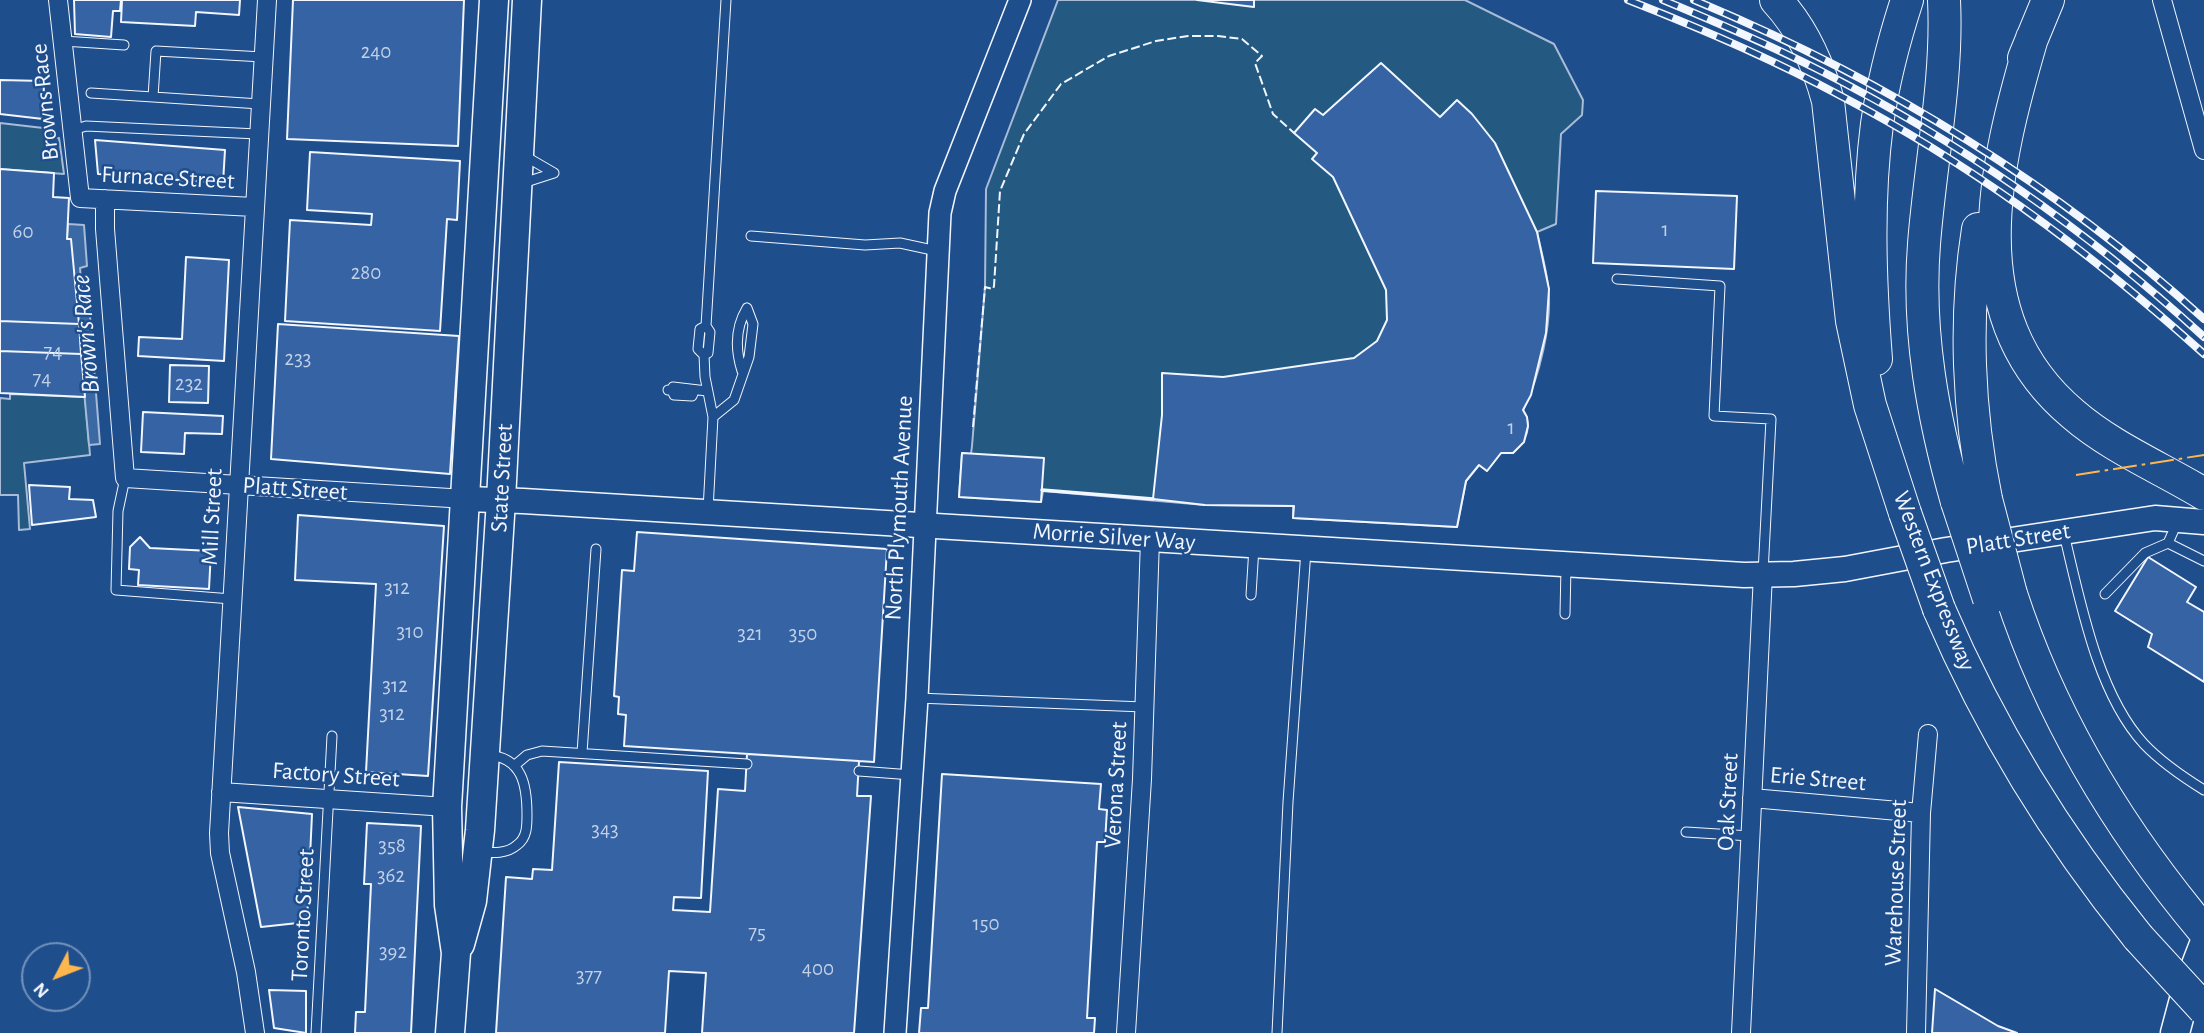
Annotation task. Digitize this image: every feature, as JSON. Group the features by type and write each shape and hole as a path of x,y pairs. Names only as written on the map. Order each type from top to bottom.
{"highway":[{"path":"1776,0 1794,20 1806,41 1828,101 1852,321 1873,415 1905,513"},
{"name":"Western Expressway","path":"1907,0 1878,121 1871,249 1879,391 1890,459 1905,513 1939,609 1980,698 2026,780 2083,867 2138,937 2204,1009"},
{"path":"1944,0 1944,38 1923,246 1923,305 1930,386 1943,451 1971,501 2000,597 2015,661 2049,723 2096,795 2204,932"},
{"path":"1971,501 1977,446 1971,376 1973,272 1982,203 2008,102 2048,0"},
{"path":"2032,38 2005,145 1995,207 1994,262 2006,317 2036,375 2070,412 2194,513"}],"main road":[{"name":"State Street","path":"450,1033 456,953 449,905 447,807 494,0"},
{"name":"State Street","path":"456,953 469,912 479,852 519,184 527,0"},
{"name":"Morrie Silver Way","path":"466,499 925,524 1566,565 1763,574"},
{"name":"Platt Street","path":"1763,574 1845,569 1946,550 2194,513"},
{"path":"2175,1033 2187,988 2204,944"}],"street":[{"name":"Browns Race","path":"58,0 80,198"},
{"name":"Mill Street","path":"255,1033 246,972 220,853 221,792 267,0"},
{"name":"North Plymouth Avenue","path":"895,1033 917,698 940,213 945,191 1020,0"},
{"path":"2162,0 2204,150"},
{"name":"Furnace Street","path":"80,198 254,207"},
{"path":"105,200 104,222 125,478"},
{"name":"Platt Street","path":"125,478 466,499"},
{"name":"Verona Street","path":"1126,1033 1144,707 1150,539"},
{"name":"Oak Street","path":"1741,1033 1763,574"},
{"name":"Warehouse Street","path":"1916,1033 1921,813 1928,734"},
{"name":"Factory Street","path":"221,792 447,807"},
{"name":"Erie Street","path":"1752,798 1921,813"}],"lane":[{"path":"708,512 713,417 704,355 708,353 710,332 706,326 726,0"},
{"path":"63,41 124,45"},
{"path":"153,97 156,51 263,57"},
{"path":"91,93 260,104"},
{"path":"73,130 86,126 258,134"},
{"path":"751,236 865,245 900,243 938,251"},
{"path":"1618,279 1720,286 1714,416 1771,419 1763,574"},
{"path":"713,417 734,400 749,357 753,324 747,308 739,322 737,354 742,371"},
{"path":"670,390 673,387 708,391"},
{"path":"125,478 118,511 116,590 232,598"},
{"path":"2105,594 2145,553 2168,543 2194,513"},
{"path":"2063,533 2087,629 2103,672 2126,718 2144,744 2175,771 2204,790"},
{"path":"2168,543 2204,561"},
{"path":"1251,595 1254,546"},
{"path":"1277,1033 1288,802 1306,548"},
{"path":"582,753 596,549"},
{"path":"1565,614 1566,565"},
{"path":"917,698 1144,707"},
{"name":"Toronto Street","path":"316,1033 332,736"},
{"path":"514,766 532,752 747,764"},
{"path":"479,852 507,850 519,845 526,834 527,788 522,776 514,766 499,757 485,755"},
{"path":"859,771 912,775"},
{"path":"1686,832 1750,836"}],"shaded area":[{"path":"1058,0 1465,0 1554,44 1583,100 1582,115 1561,134 1556,224 1537,232 1549,300 1547,333 1539,366 1523,410 1527,433 1513,453 1501,453 1487,471 1479,465 1466,481 1457,527 1293,518 1293,506 1205,505 1043,491 1041,502 959,497 962,453 971,454 972,446 985,287 986,189"},
{"path":"0,123 52,129 51,137 59,138 64,174 0,169"},
{"path":"10,394 85,397 90,455 24,463 30,529 19,530 18,495 0,495 0,398 10,399"}],"water":[{"name":"Brown's Race","path":"68,224 84,225 87,266 80,268 82,291 88,291 100,444 89,445 70,239 67,239"}],"building":[{"path":"74,0 121,0 120,11 113,11 111,37 75,34"},
{"path":"122,0 240,0 239,15 196,12 195,26 121,22"},
{"path":"293,0 464,0 458,146 287,139"},
{"path":"1197,0 1254,0 1254,7"},
{"path":"1381,63 1440,117 1457,100 1472,114 1495,143 1537,232 1549,289 1546,333 1531,395 1523,410 1528,426 1524,442 1513,453 1501,453 1487,471 1479,465 1466,481 1457,527 1293,518 1294,506 1205,505 1153,499 1162,415 1162,373 1223,377 1354,358 1377,341 1387,320 1386,290 1333,177 1312,159 1317,153 1294,133 1315,109 1323,115"},
{"path":"0,80 44,81 43,119 0,114"},
{"path":"95,140 225,150 223,183 164,179 164,184 154,183 155,178 98,174"},
{"path":"310,152 460,161 457,220 447,219 440,331 285,321 290,220 371,225 372,214 307,210"},
{"path":"0,169 54,173 53,197 69,198 67,239 71,239 79,324 0,321"},
{"path":"1596,191 1737,196 1734,269 1593,263"},
{"path":"186,257 229,260 224,361 138,356 139,337 182,339"},
{"path":"0,321 79,324 81,354 0,351"},
{"path":"278,324 459,336 450,474 271,459"},
{"path":"0,351 81,354 85,397 0,393"},
{"path":"170,365 209,366 208,403 169,402"},
{"path":"143,412 223,416 222,434 185,433 184,454 141,452"},
{"path":"962,453 1044,458 1041,502 959,497"},
{"path":"29,485 70,487 69,499 93,500 96,517 32,525"},
{"path":"298,515 444,526 428,776 366,772 376,584 295,580"},
{"path":"637,532 887,549 874,762 624,746 626,715 618,714 619,697 614,696 622,570 634,571"},
{"path":"140,537 150,548 211,551 209,589 138,585 139,570 129,569 130,547"},
{"path":"2148,557 2196,587 2187,602 2204,612 2204,682 2148,647 2152,634 2115,611"},
{"path":"747,754 859,761 857,796 871,796 854,1033 702,1033 706,973 669,971 665,1033 496,1033 506,877 532,879 533,869 552,870 559,762 708,771 701,898 674,897 673,910 710,912 718,789 745,791"},
{"path":"942,774 1101,784 1099,809 1107,810 1105,842 1097,842 1087,1018 1095,1018 1094,1033 919,1033 921,1008 928,1008"},
{"path":"238,807 312,814 307,922 261,927"},
{"path":"367,823 421,826 411,1033 355,1033 356,1012 365,1012 371,884 364,884"},
{"path":"1935,989 1998,1026 2017,1033 1932,1033"},
{"path":"269,990 306,991 306,1033 274,1028"}],"railway":[{"path":"1628,0 1789,69 1938,151 2075,247 2204,354"},
{"path":"1663,0 1819,70 1972,158 2115,261 2204,337"},
{"path":"1694,0 1832,63 1963,137 2087,222 2204,319"}],"fence":[{"path":"973,427 985,287 993,289 994,286 1000,191 1024,134 1061,84 1109,56 1156,41 1188,36 1242,39 1262,56 1255,63 1273,114 1294,133"}],"wall":[{"path":"1042,490 1153,499"}],"power":[{"path":"2076,475 2204,455"}]}
